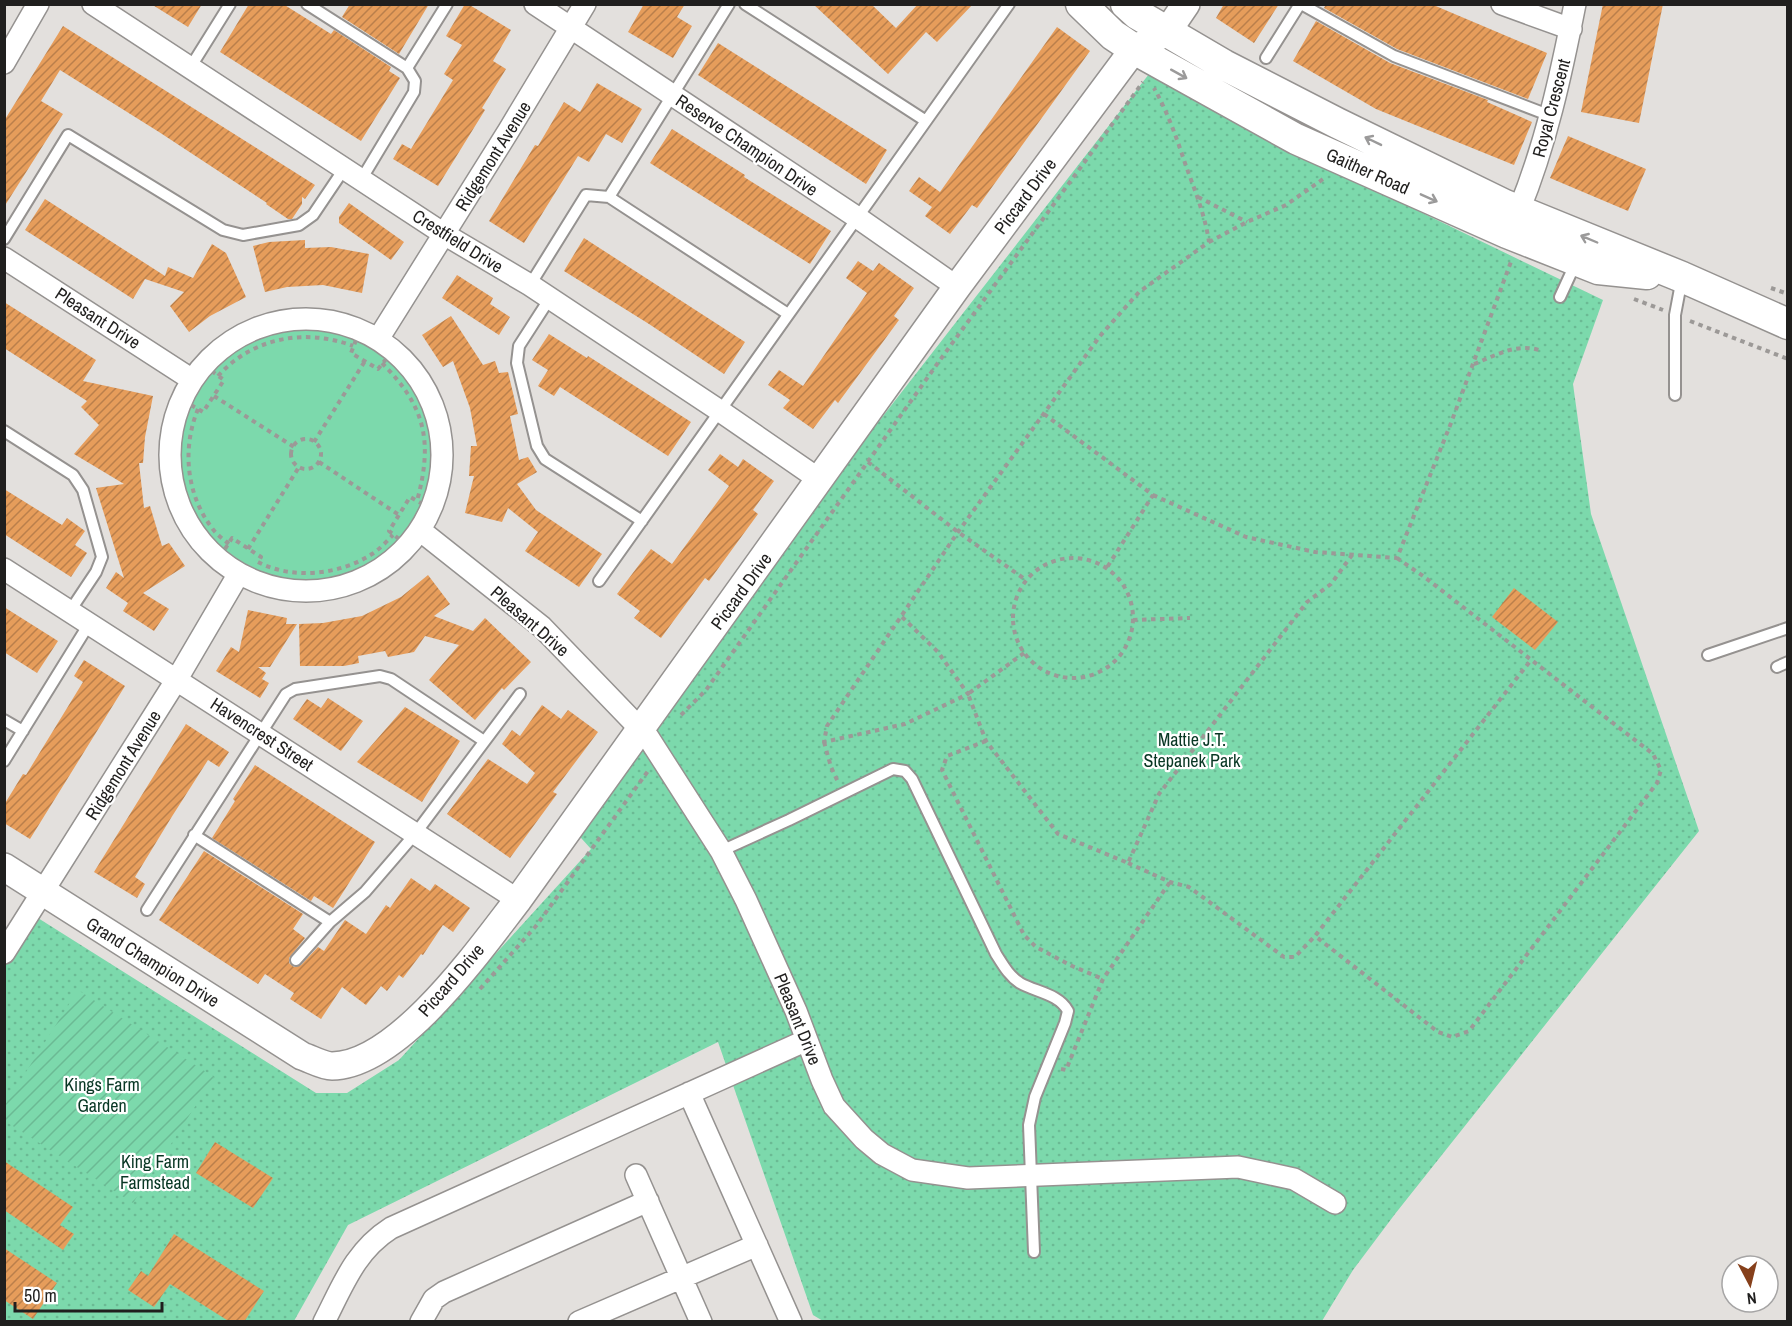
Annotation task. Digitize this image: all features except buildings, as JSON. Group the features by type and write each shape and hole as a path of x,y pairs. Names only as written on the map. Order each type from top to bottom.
{"main road":[{"name":"Gaither Road","path":"1080,4 1113,34 1134,49 1296,139 1507,233 1598,269 1682,278"},
{"name":"Gaither Road","path":"1136,8 1167,32 1337,123 1519,210 1788,324"}],"street":[{"path":"4,63 38,4"},
{"name":"Crestfield Drive","path":"93,4 117,11 190,68 444,234 530,285 820,480"},
{"name":"Reserve Champion Drive","path":"535,4 858,218 957,287"},
{"name":"Ridgemont Avenue","path":"380,336 585,4"},
{"name":"Piccard Drive","path":"302,1056 331,1066 358,1061 405,1031 450,985 518,900 957,287 1134,49 1167,32 1186,4"},
{"path":"1502,4 1570,29"},
{"name":"Royal Crescent","path":"1519,210 1551,116 1575,4"},
{"path":"1134,49 1136,8"},
{"name":"Pleasant Drive","path":"4,258 191,379"},
{"path":"302,319 331,321 380,336 417,377 430,400 440,436 442,462 438,490 430,515 421,531 408,546 375,572 354,582 325,590 277,588 202,543 179,503 172,478 171,446 176,417 181,399 191,379 220,350 248,333 276,322 302,319"},
{"name":"Pleasant Drive","path":"421,531 542,627 648,737 721,851 751,910 796,1011 834,1106 864,1139 882,1154 912,1170 968,1178 1238,1167 1294,1179 1335,1203"},
{"name":"Havencrest Street","path":"4,569 518,900"},
{"name":"Ridgemont Avenue","path":"4,953 246,571"},
{"name":"Grand Champion Drive","path":"4,867 302,1056"},
{"path":"324,1322 355,1260 377,1237 392,1228 807,1041"},
{"path":"689,1093 791,1322"},
{"path":"636,1175 701,1322"},
{"path":"421,1322 434,1299 444,1292 648,1201"},
{"path":"579,1322 757,1245"}],"lane":[{"path":"190,68 230,4"},
{"path":"4,238 68,135 222,230 243,235 299,225 313,215 352,175 414,92 415,81 407,68 307,4"},
{"path":"407,68 447,4"},
{"path":"609,197 729,4"},
{"path":"745,4 926,122"},
{"path":"598,581 1009,4"},
{"path":"1266,58 1300,4 1394,56 1551,116"},
{"path":"530,285 586,195 609,197 788,314"},
{"path":"1560,297 1571,273 1571,258"},
{"path":"1675,394 1675,315 1682,278"},
{"path":"549,298 519,346 517,363 537,446 545,459 642,521"},
{"path":"4,431 74,475 83,490 102,557 96,572 70,611"},
{"path":"4,761 89,624"},
{"path":"1708,655 1788,628"},
{"path":"1777,667 1788,663"},
{"path":"147,910 286,694 296,689 380,676 391,679 484,741"},
{"path":"296,960 330,922 365,892 415,834 520,694"},
{"path":"4,720 23,731"},
{"path":"721,851 893,769 904,771 912,779 996,954 1008,973 1019,982 1059,1000 1068,1011 1035,1097 1029,1125 1034,1252"},
{"path":"194,835 330,922"}],"path":[{"path":"1150,81 1166,108 1206,221 1209,242"},
{"path":"846,792 837,781 831,767 824,742 827,726 958,532 1100,336 1139,292 1209,242 1286,205 1330,174"},
{"path":"1197,196 1247,222"},
{"path":"1397,558 1515,252"},
{"path":"218,376 249,350 277,340 306,336 335,339 353,346"},
{"path":"356,340 351,352 378,369 387,358"},
{"path":"1473,364 1515,347 1531,347 1542,351"},
{"path":"314,442 365,361"},
{"path":"382,363 406,388 419,415 425,443 424,472 419,502 410,497 389,531 399,539"},
{"path":"191,405 203,412 214,396 224,380 213,372"},
{"path":"214,396 294,447"},
{"path":"198,409 190,428 187,463 195,497 212,528 229,544"},
{"path":"1044,414 1153,495 1246,537 1315,552 1397,558 1653,754 1661,770 1657,783 1469,1031 1452,1037 1438,1032 1315,936"},
{"path":"305,440 314,442 321,454 319,462 309,469 299,467 292,456 294,447 305,440"},
{"path":"319,462 399,515"},
{"path":"868,462 958,532 1026,580"},
{"path":"248,549 299,467"},
{"path":"1106,568 1153,495"},
{"path":"258,562 270,568 304,574 340,569 372,554 393,535"},
{"path":"225,549 232,538 261,557 246,571"},
{"path":"1128,863 1159,794 1307,602 1331,584 1352,555"},
{"path":"1073,558 1090,561 1106,568 1118,578 1132,605 1133,620 1130,636 1123,651 1112,663 1090,675 1066,678 1035,665 1024,653 1015,635 1013,616 1017,597 1026,580 1040,568 1056,561 1073,558"},
{"path":"902,616 938,652 968,694 986,741 1058,834 1170,882 1189,887 1284,957 1295,957 1315,936 1531,660"},
{"path":"1133,620 1190,618"},
{"path":"824,742 905,724 968,694 1024,653"},
{"path":"986,741 947,756 942,771 998,885 1029,941 1072,966 1103,979"},
{"path":"1055,1067 1066,1070 1103,979 1170,882"}],"green space":[{"name":"Mattie J.T. Stepanek Park","path":"1149,74 1271,140 1603,300 1573,384 1591,514 1699,831 1395,1214 1353,1270 1322,1321 823,1321 813,1315 718,1042 348,1225 294,1321 5,1322 5,960 30,913 316,1093 347,1093 399,1060 591,849 573,829 642,726"},
{"path":"306,327 331,330 355,337 366,342 396,364 418,394 423,405 430,429 433,454 430,479 423,503 418,514 396,544 366,566 355,571 331,578 306,581 281,578 257,571 246,566 216,544 194,514 189,503 182,479 179,454 182,429 189,405 194,394 216,364 246,342 257,337 281,330"},
{"name":"Kings Farm Garden","path":"78,990 214,1077 133,1203 5,1121 5,1105"}],"park label":[{"name":"King Farm Farmstead","path":"155,1171"}]}
